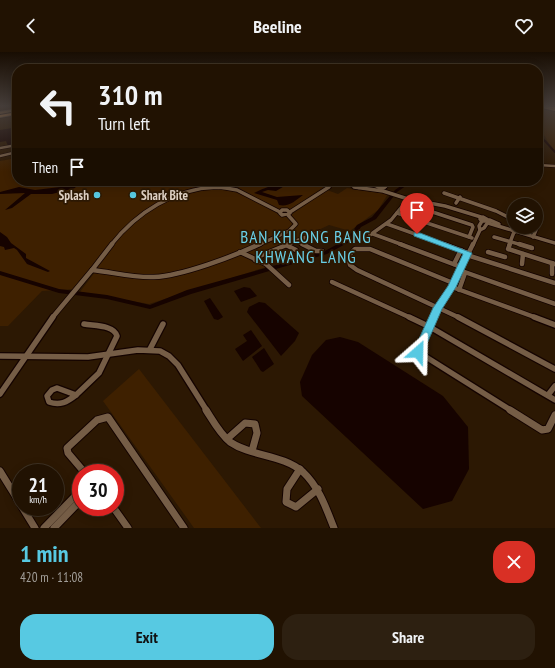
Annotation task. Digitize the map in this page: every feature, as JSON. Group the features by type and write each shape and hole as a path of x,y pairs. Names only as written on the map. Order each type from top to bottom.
{"street":[{"path":"0,148 12,146"},
{"path":"0,156 12,153"},
{"path":"543,165 555,166"},
{"path":"0,394 25,356 66,301 127,226 137,218 192,189 214,186 236,190 280,212 284,210 289,213 295,221 294,228 240,252 188,270 155,277 92,270"},
{"path":"289,213 330,186"},
{"path":"352,186 388,192 442,206 507,229"},
{"path":"444,193 460,197 507,217"},
{"path":"456,203 460,197"},
{"path":"368,239 398,213 403,204 472,225 474,227 469,237"},
{"path":"487,213 491,209"},
{"path":"398,213 475,239"},
{"path":"480,230 479,226 481,219"},
{"path":"488,222 484,228 480,230 475,239 452,285 438,308 418,352 542,430 548,429 555,415"},
{"path":"387,224 462,250 467,254 555,283"},
{"path":"256,259 319,232"},
{"path":"373,234 454,264 465,273 555,304"},
{"path":"488,252 504,258 514,234"},
{"path":"522,234 555,243"},
{"path":"494,237 532,248"},
{"path":"296,242 316,251 322,251"},
{"path":"286,245 296,250"},
{"path":"508,248 554,263 552,274"},
{"path":"555,325 459,290 452,285 370,249 355,249 348,256 350,265 357,270 472,324 555,369"},
{"path":"454,264 462,250"},
{"path":"240,252 272,268 289,285"},
{"path":"522,264 523,254"},
{"path":"459,290 465,273"},
{"path":"332,282 430,327 555,400"},
{"path":"76,395 99,373 117,336 116,332 107,328 84,324"},
{"path":"150,349 163,324"},
{"path":"0,356 109,355 150,349 166,353 177,362 213,423 227,439 234,444 252,451 286,460 300,469 311,479 318,490 334,528"},
{"path":"548,395 555,386"},
{"path":"78,464 68,452 67,448 97,420 108,417 184,528"},
{"path":"227,439 245,423 249,422 255,424 257,433 252,451"},
{"path":"300,469 285,491 284,498 286,502 296,507 318,490"},
{"path":"0,471 12,490"},
{"path":"44,528 72,499"},
{"path":"54,528 72,509"},
{"path":"28,516 35,528"},
{"path":"119,516 128,528"}],"shaded area":[{"path":"12,128 12,145 8,146 6,141 0,142 0,130"},
{"path":"543,128 555,128 555,150 551,148 543,135"},
{"path":"12,159 12,186 223,186 236,190 240,186 325,186 289,210 277,211 277,214 291,218 291,215 327,190 338,194 347,188 388,194 378,210 350,231 329,225 255,260 239,252 187,270 158,277 92,270 76,289 42,291 8,326 0,326 0,161"},
{"path":"76,186 75,188 52,194 31,194 12,208 5,210 25,193 0,194 0,192 19,187 35,190"},
{"path":"285,186 276,191 268,190 262,192 277,197 303,195 292,203 279,205 277,200 254,193 269,187"},
{"path":"0,232 7,237 11,243 26,254 26,258 50,271 48,272 27,264 14,248 5,250 4,247 0,246"},
{"path":"240,254 266,267 149,304 80,292 95,272 161,279"},
{"path":"244,287 250,288 257,296 241,302 234,291"},
{"path":"210,298 223,317 218,320 214,319 204,301"},
{"path":"259,302 265,303 299,333 295,341 281,356 247,312 249,307"},
{"path":"251,330 262,346 243,361 235,349 247,341 243,335"},
{"path":"340,337 358,342 443,396 468,427 469,469 452,501 423,509 302,396 300,382 312,355 326,340"},
{"path":"264,348 274,364 263,372 252,357"},
{"path":"139,369 261,528 194,528 103,401"}],"waterway":[{"path":"543,139 546,142"},
{"path":"545,141 555,152"},
{"path":"0,273 59,291 107,297 150,307 189,292 325,253 349,240 359,226 374,218 396,191 404,186"}],"place":[{"name":"Splash","path":"97,195"},
{"name":"Shark Bite","path":"133,195"}],"district":[{"name":"BAN KHLONG BANG KHWANG LANG","path":"306,247"}],"route":[{"path":"417,234 468,253 452,287 438,308 418,352"}]}
